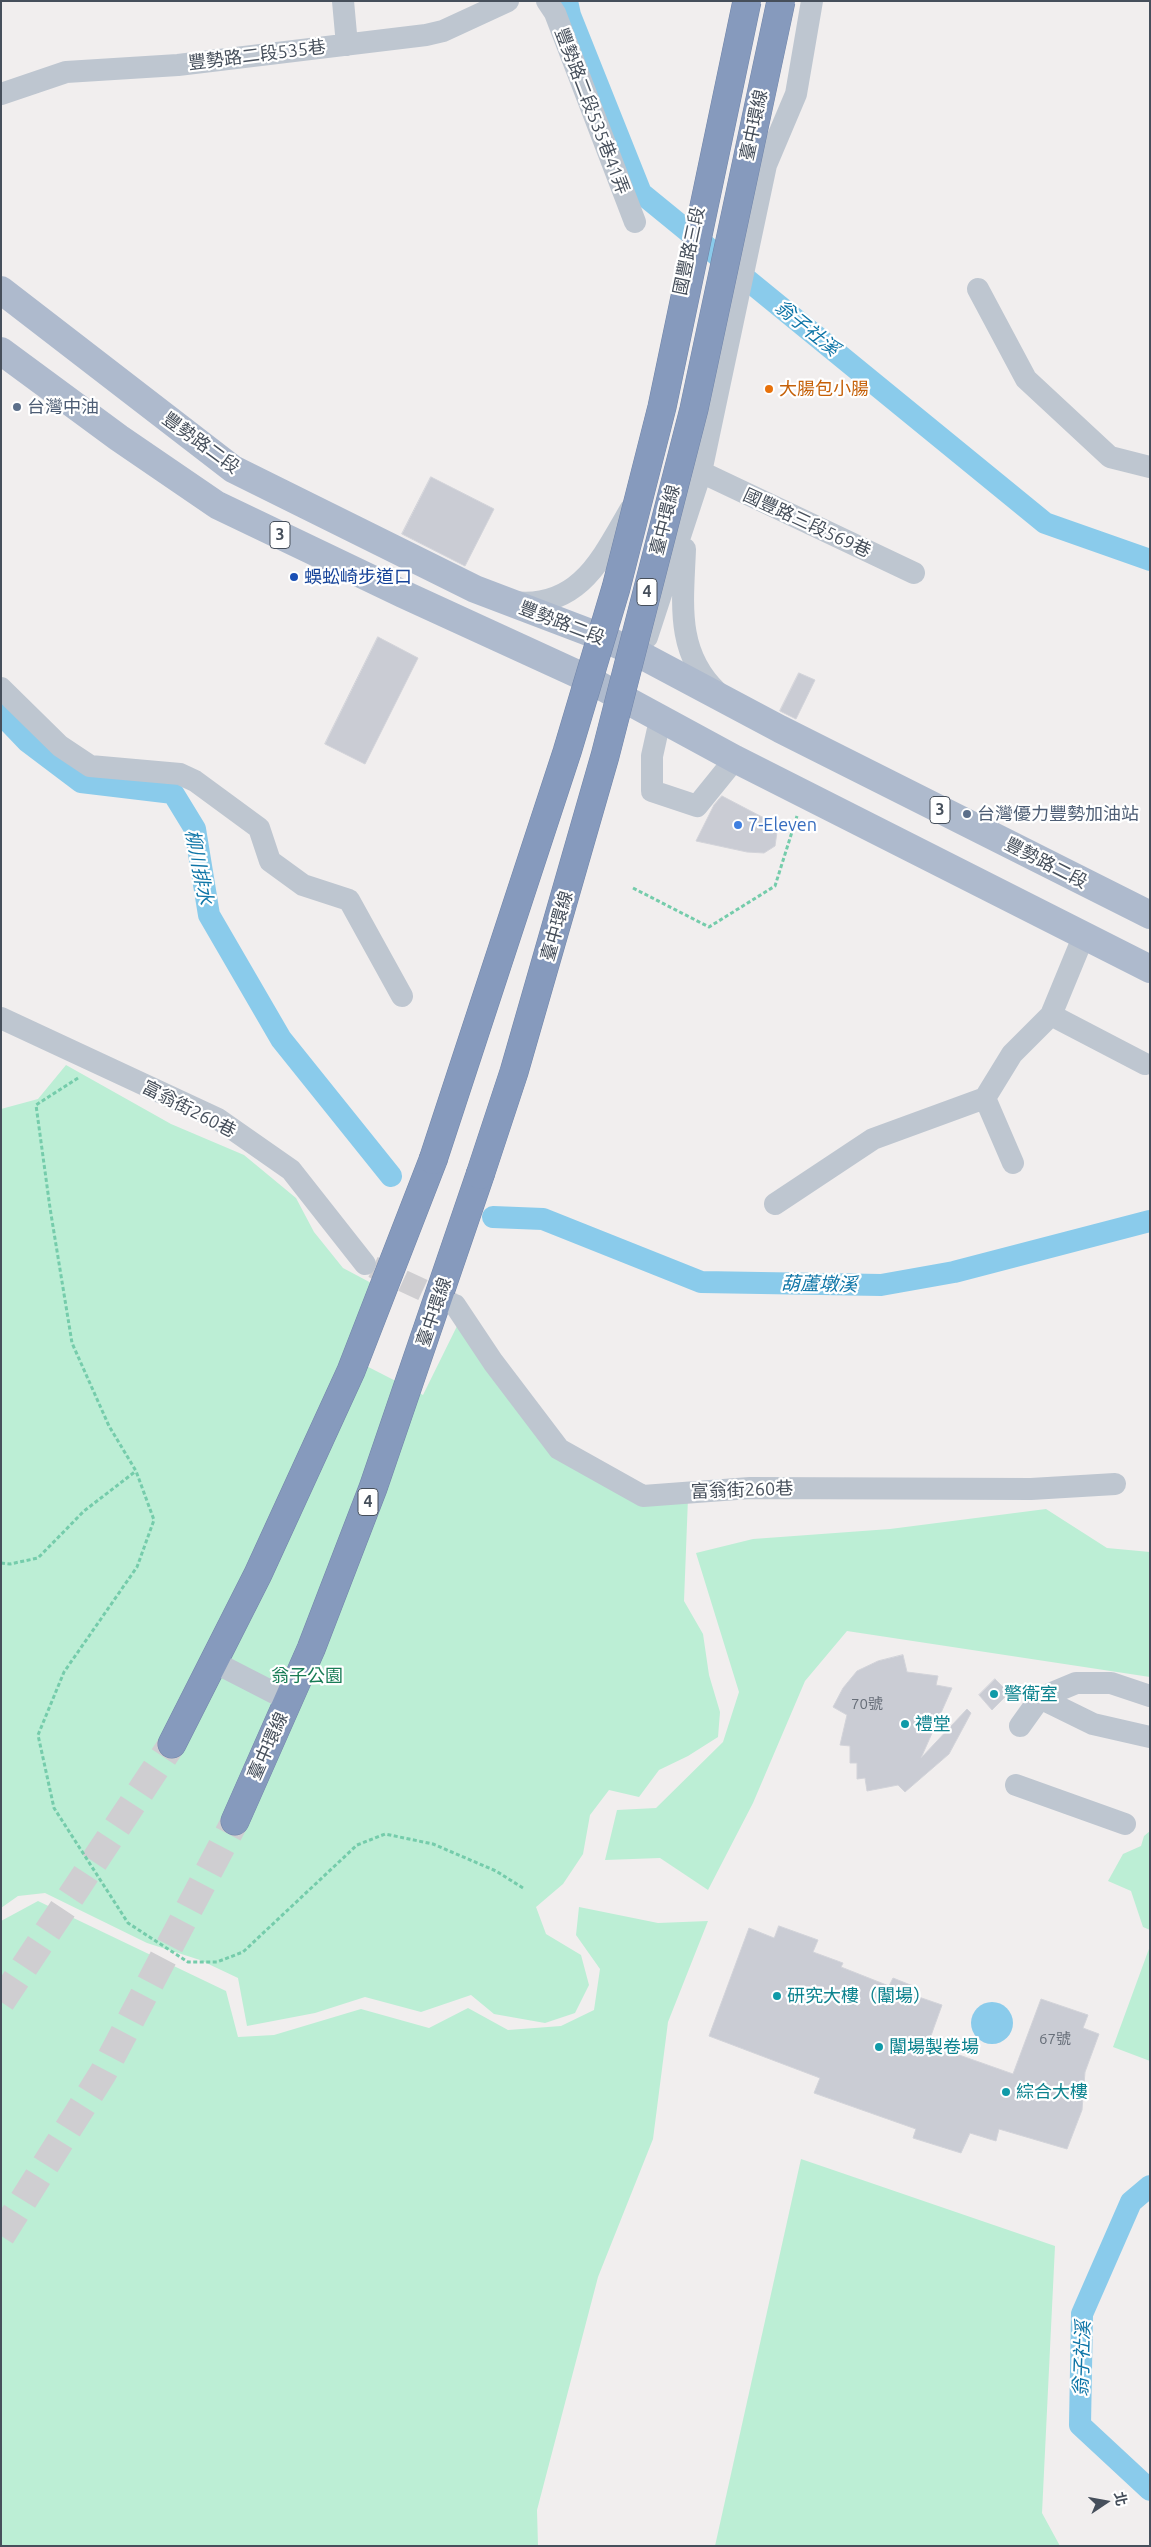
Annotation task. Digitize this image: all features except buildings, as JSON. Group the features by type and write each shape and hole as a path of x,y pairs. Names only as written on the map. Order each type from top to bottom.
{"highway":[{"name":"臺中環線","path":"172,1744 258,1574 351,1371 433,1160 567,752 616,588 662,407 747,1"},
{"name":"臺中環線","path":"235,1821 311,1649 373,1488 517,1063 605,756 694,409 783,1"}],"main road":[{"name":"豐勢路二段","path":"1,290 233,469 476,589 596,635 641,655 1150,915"},
{"name":"3","path":"1,351 119,438 217,504 403,594 584,677 660,720 735,759 1150,969"}],"street":[{"path":"343,1 347,45"},
{"name":"豐勢路二段535巷","path":"1,94 66,72 178,65 347,45 443,31 508,1"},
{"name":"豐勢路二段535巷41弄","path":"547,1 555,13 635,222"},
{"name":"國豐路三段","path":"584,677 635,501 742,1"},
{"path":"766,165 763,100 783,1"},
{"path":"632,703 641,655 686,524 701,472 766,165 796,94 812,1"},
{"path":"978,289 1026,379 1110,457 1150,467"},
{"name":"國豐路三段569巷","path":"701,472 914,573"},
{"name":"國豐路三段","path":"507,602 528,604 542,601 564,594 580,584 600,562 635,501"},
{"path":"686,524 683,596 686,643 702,676 721,696 732,703"},
{"path":"1,688 60,746 90,766 180,774 195,781 259,828 270,861 303,885 349,900 402,996"},
{"path":"660,720 652,756 652,791 697,806 735,759"},
{"path":"775,1204 873,1138 985,1098 1012,1054 1051,1015 1084,935"},
{"path":"1051,1015 1145,1064"},
{"name":"富翁街260巷","path":"1,1018 218,1119 291,1170 365,1264"},
{"path":"985,1098 1013,1163"},
{"name":"富翁街260巷","path":"455,1306 493,1362 558,1448 643,1496 750,1488 1031,1490 1115,1484"},
{"path":"214,1662 288,1700"},
{"path":"1020,1726 1040,1698 1076,1682 1111,1683 1150,1696"},
{"path":"1040,1698 1093,1724 1150,1737"},
{"path":"1016,1785 1125,1824"}],"path":[{"path":"632,888 709,927 775,886 805,794"},
{"path":"99,1064 36,1105 50,1208 72,1343 109,1426 136,1471 154,1520 137,1567 64,1672 38,1735 54,1808 128,1923 188,1962 217,1962 243,1952 357,1845 385,1834 433,1844 496,1871 523,1888"},
{"path":"1,1564 38,1558 84,1511 136,1471"}],"green space":[{"name":"翁子公園","path":"66,1065 171,1124 244,1155 296,1198 314,1232 343,1268 375,1285 343,1354 423,1395 461,1318 590,1476 688,1498 684,1601 703,1634 709,1675 720,1712 718,1737 688,1756 659,1770 639,1797 609,1790 590,1815 583,1854 563,1884 536,1907 546,1934 581,1955 589,1985 575,2013 545,2023 494,2014 471,1995 421,2012 365,1997 315,2013 247,2026 238,1978 200,1960 147,1943 45,1893 18,1896 1,1908 1,1109 38,1099"},
{"path":"1046,1509 1107,1548 1150,1552 1150,1677 847,1631 805,1681 753,1803 708,1890 660,1858 605,1860 617,1810 656,1808 723,1742 739,1692 696,1553 753,1539 890,1529"},
{"path":"1150,1831 1150,1930 1143,1927 1131,1891 1108,1881 1123,1854 1141,1846 1144,1836"},
{"path":"38,1901 226,1991 238,2037 274,2035 361,2009 429,2028 468,2008 508,2030 561,2026 594,2010 600,1969 576,1935 579,1907 658,1923 708,1921 668,2022 653,2139 598,2277 537,2510 538,2546 1,2546 1,1921"},
{"path":"1150,1946 1150,2061 1113,2047"},
{"path":"801,2159 1055,2246 1042,2513 1060,2546 715,2546"}],"water":[{"path":"996,2002 1004,2005 1010,2011 1013,2023 1010,2035 1004,2041 988,2044 980,2041 974,2035 971,2019 974,2011 980,2005"}],"waterway":[{"name":"翁子社溪","path":"567,1 570,15 641,193 1045,523 1150,560"},
{"name":"柳川排水","path":"1,714 28,742 81,782 173,793 195,829 209,915 281,1039 391,1176"},
{"name":"葫蘆墩溪","path":"493,1217 543,1219 701,1282 881,1285 954,1272 1150,1221"},
{"name":"翁子社溪","path":"1150,2186 1131,2202 1082,2314 1080,2425 1150,2490"}],"tunnel":[{"path":"373,1267 453,1304"},
{"path":"1,2002 172,1744"},
{"path":"1,2236 103,2073 235,1821"}],"place":[{"name":"大腸包小腸","path":"769,389"},
{"name":"台灣中油","path":"17,407"},
{"name":"蜈蚣崎步道口","path":"294,577"},
{"name":"台灣優力豐勢加油站","path":"967,814"},
{"name":"7-Eleven","path":"738,825"},
{"name":"警衛室","path":"994,1694"},
{"name":"禮堂","path":"905,1724"},
{"name":"研究大樓（闈場）","path":"777,1996"},
{"name":"闈場製卷場","path":"879,2047"},
{"name":"綜合大樓","path":"1006,2092"}]}
